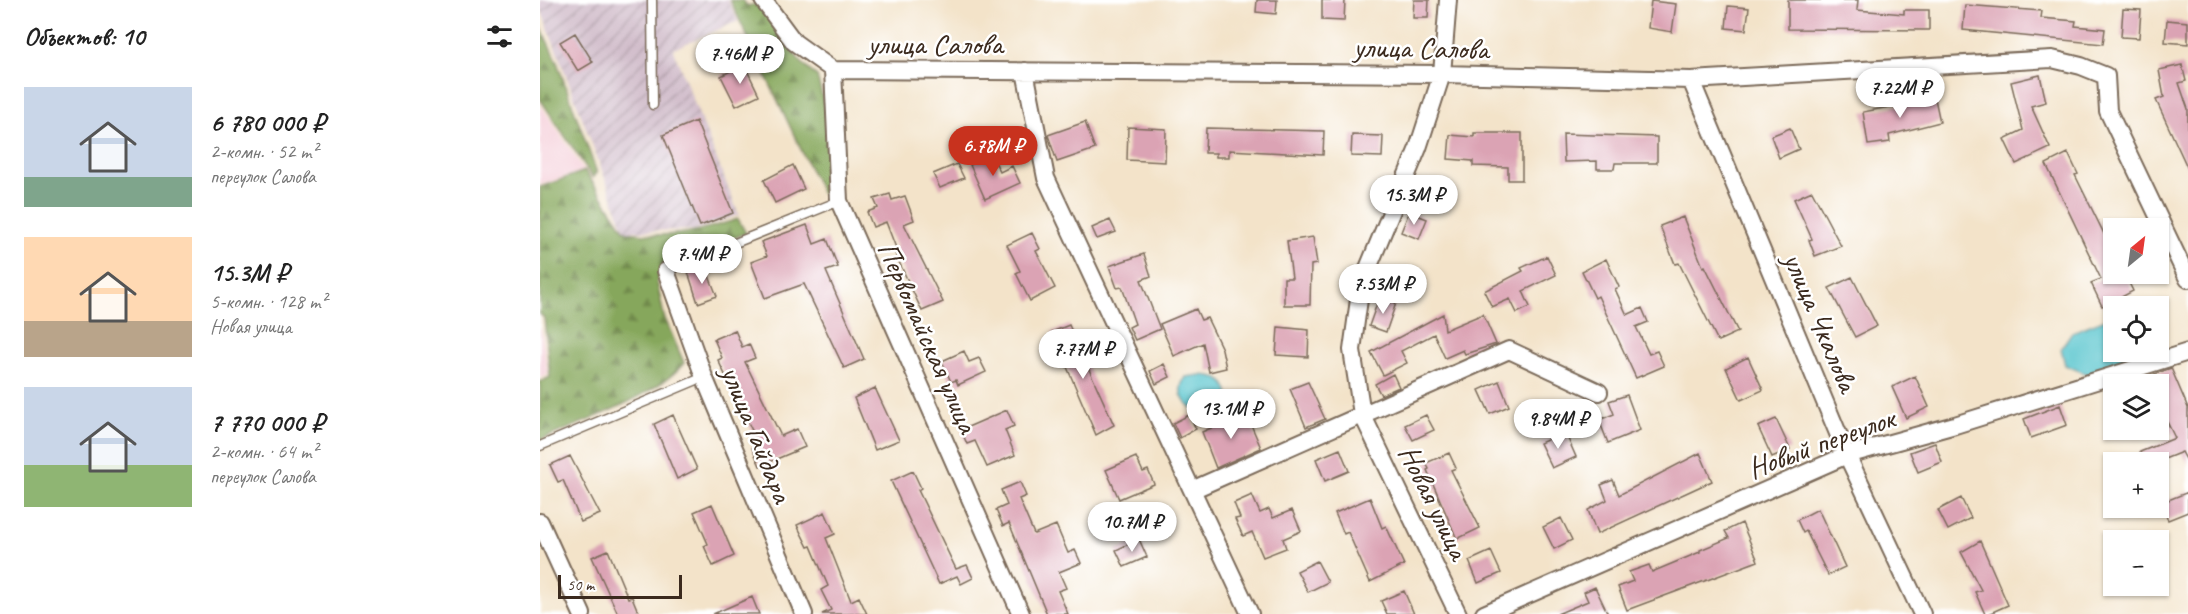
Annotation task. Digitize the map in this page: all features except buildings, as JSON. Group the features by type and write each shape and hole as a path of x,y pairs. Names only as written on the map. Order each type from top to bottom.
{"street":[{"name":"улица Салова","path":"763,0 794,42 833,70 1442,74 1691,80 2052,60 2081,66 2106,76 2108,111 2188,279"},
{"name":"Новая улица","path":"1448,0 1442,74 1418,148 1361,285 1352,350 1362,414 1458,614"},
{"name":"Первомайская улица","path":"833,70 839,201 1021,614"},
{"path":"1025,72 1046,178 1250,614"},
{"name":"улица Чкалова","path":"1691,80 1847,455 1922,614"},
{"name":"улица Гайдара","path":"666,272 704,377 804,614"},
{"path":"1192,490 1509,350 1599,392"},
{"name":"Новый переулок","path":"1484,614 1847,455 1955,425 2188,352"},
{"path":"540,522 582,614"}],"lane":[{"path":"652,0 653,105"},
{"path":"666,272 839,201"},
{"path":"540,446 704,377"}],"shaded area":[{"path":"540,0 728,0 738,21 673,49 739,215 694,230 625,231 540,7"},
{"path":"540,104 625,231 584,170 540,185"},
{"path":"540,320 548,375 540,378"}],"green space":[{"path":"730,0 743,0 747,6 756,4 801,62 817,76 829,124 828,166 832,185 827,194 822,194"},
{"path":"540,25 557,62 597,173 593,178 540,99"},
{"path":"585,171 625,231 669,235 709,228 738,219 746,233 662,266 657,282 664,316 684,363 656,386 617,408 540,440 540,382 550,377 544,318 540,314 540,187"}],"water":[{"path":"2103,320 2103,362 2124,362 2089,375 2065,365 2061,348 2072,332"},
{"path":"1212,376 1221,381 1227,388 1229,400 1217,407 1198,412 1189,405 1182,397 1182,382 1186,377"}]}
